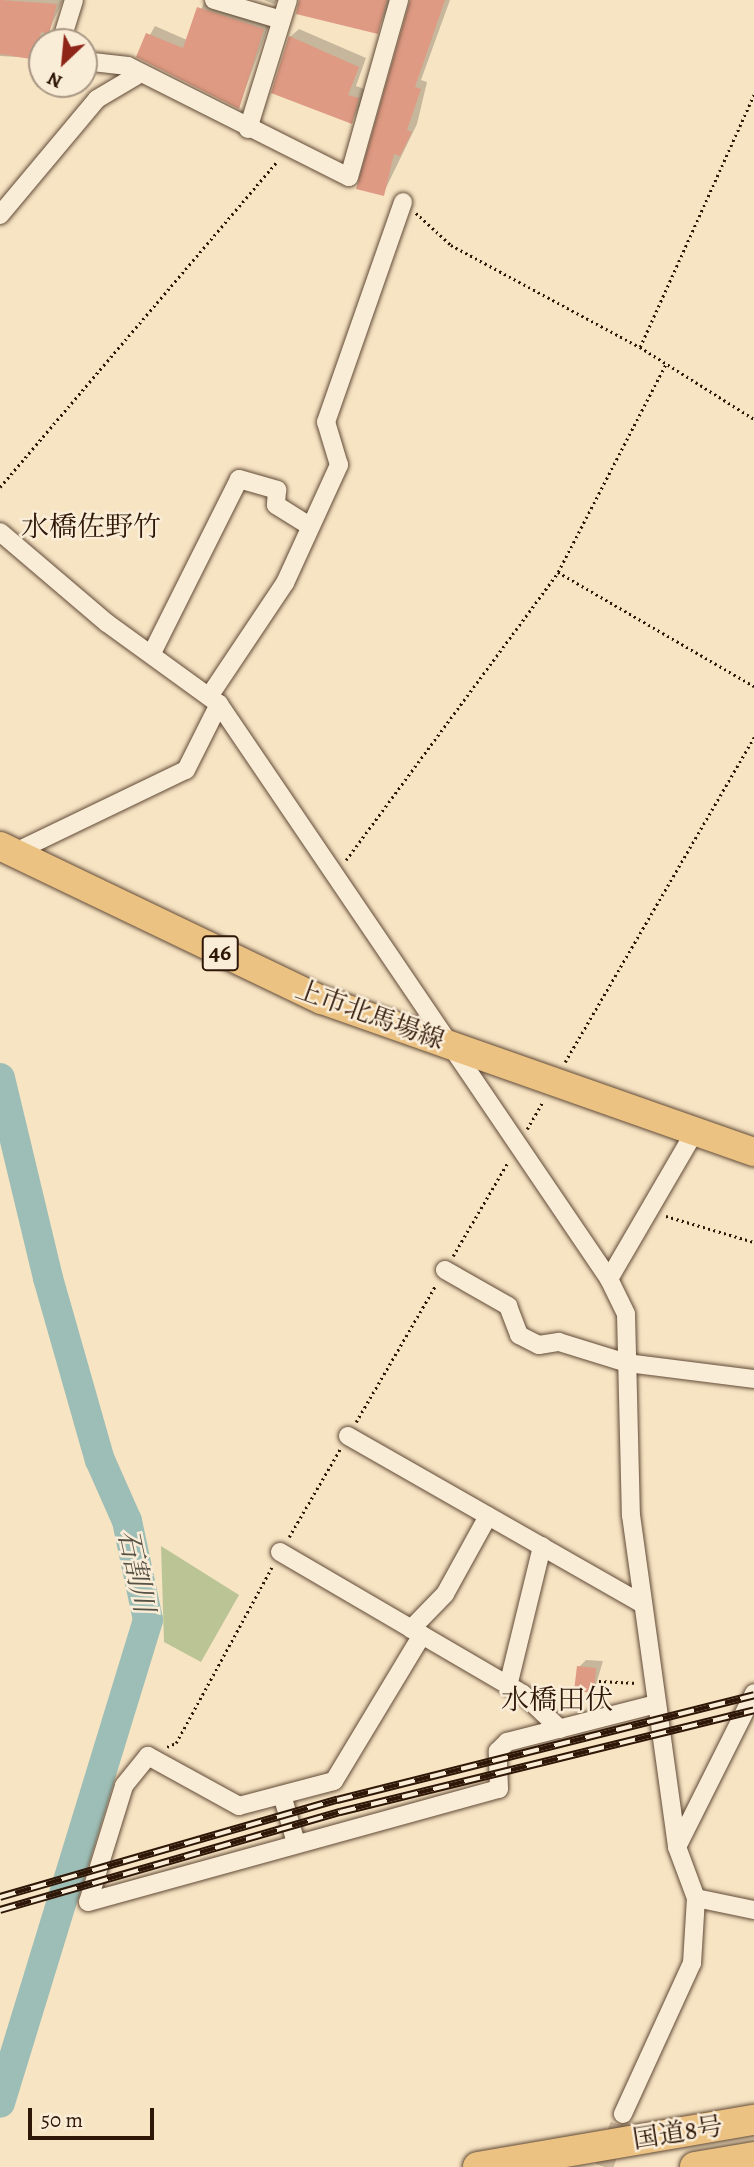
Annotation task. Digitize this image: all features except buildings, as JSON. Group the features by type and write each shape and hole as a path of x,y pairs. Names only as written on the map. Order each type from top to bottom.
{"highway":[{"name":"国道8号","path":"478,2167 754,2120"},
{"name":"国道8号","path":"695,2167 754,2157"}],"main road":[{"name":"上市北馬場線","path":"4,852 322,1000 698,1128 754,1152"}],"street":[{"path":"66,28 75,0"},
{"path":"214,0 281,20"},
{"path":"248,129 288,0"},
{"path":"98,64 141,73 248,129 349,177 399,0"},
{"path":"0,215 97,99 141,73"},
{"path":"4,852 186,770 215,699 285,583 308,525 339,465 326,422 402,202"},
{"path":"153,651 239,479 277,490 276,505 308,525"},
{"path":"0,532 107,623 153,651 215,699 335,873 516,1150 609,1279 626,1314 631,1515 641,1603 677,1847 696,1898 692,1963 623,2114"},
{"path":"609,1279 698,1128"},
{"path":"445,1270 508,1306 519,1335 627,1363 754,1379"},
{"path":"348,1436 641,1603"},
{"path":"488,1516 445,1594 416,1632 334,1781 239,1806 148,1756 124,1786 88,1902 499,1789 498,1751 507,1742 656,1704"},
{"path":"508,1686 542,1546"},
{"path":"280,1552 508,1686 559,1729"},
{"path":"677,1847 745,1728 754,1693"},
{"path":"282,1795 296,1843"},
{"path":"696,1898 754,1910"}],"path":[{"path":"640,347 754,95"},
{"path":"0,487 288,148"},
{"path":"402,202 451,245 640,347 754,419"},
{"path":"335,873 558,572 666,364"},
{"path":"558,572 754,686"},
{"path":"148,1756 176,1743 280,1552 754,737"},
{"path":"649,1211 754,1241"},
{"path":"599,1681 654,1684"}],"green space":[{"path":"161,1546 239,1595 201,1662 164,1642"}],"waterway":[{"name":"石割川","path":"0,1078 48,1278 100,1460 127,1521 148,1620 0,2103"}],"tunnel":[{"path":"604,2167 623,2114"}],"railway":[{"path":"0,1897 337,1800 754,1695"},
{"path":"0,1910 340,1812 754,1710"}],"district":[{"name":"水橋佐野竹","path":"91,527"},
{"name":"水橋田伏","path":"557,1700"}]}
